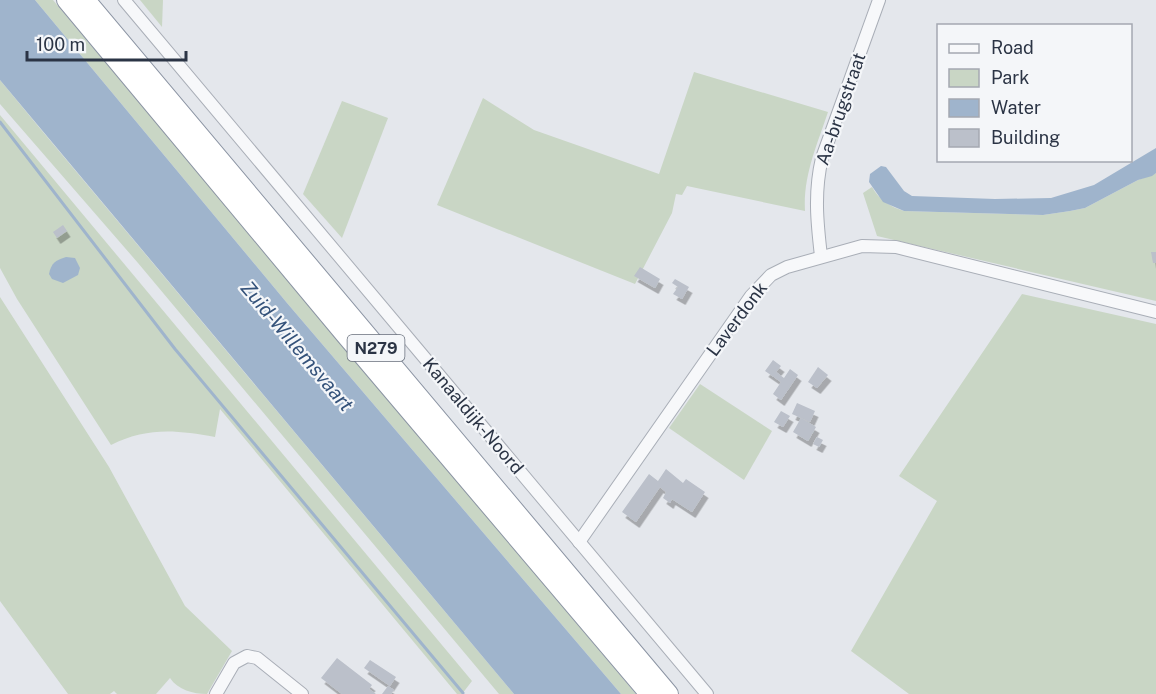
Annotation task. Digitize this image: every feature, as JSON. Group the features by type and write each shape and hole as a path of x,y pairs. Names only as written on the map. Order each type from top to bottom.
{"highway":[{"name":"N279","path":"66,0 345,335 649,694"},
{"name":"Kanaaldijk-Noord","path":"86,0 669,694"}],"street":[{"name":"Kanaaldijk-Noord","path":"124,0 707,694"},
{"name":"Aa-brugstraat","path":"821,256 816,205 817,180 822,158 879,0"},
{"name":"Laverdonk","path":"579,542 760,284 787,267 862,246 896,247 1156,312"},
{"path":"216,694 234,663 247,656 257,658 302,694"}],"green space":[{"path":"35,0 53,0 636,694 621,694 287,303"},
{"path":"140,0 163,0 162,27"},
{"path":"694,72 828,112 808,173 805,211 687,186 682,195 676,194 672,213 635,284 437,205 483,98 534,130 659,174"},
{"path":"0,80 514,694 499,694 138,263 0,104"},
{"path":"342,101 388,118 342,238 303,194"},
{"path":"0,115 472,681 462,694 457,694 220,409 215,437 174,432 149,433 124,439 111,445 17,299 0,268"},
{"path":"1156,173 1156,301 877,236 863,193 872,187 886,202 904,211 1043,215 1085,208"},
{"path":"1022,294 1156,324 1156,694 909,694 851,651 937,501 899,476"},
{"path":"0,297 109,467 185,606 232,651 207,694 186,690 177,686 170,678 156,694 117,694 114,691 110,694 68,694 0,601"},
{"path":"700,384 772,431 744,480 669,428"}],"water":[{"name":"Zuid-Willemsvaart","path":"0,0 35,0 287,303 621,694 514,694 0,80"},
{"path":"1156,148 1156,173 1152,176 1138,180 1085,208 1043,215 904,211 883,202 869,182 870,174 881,166 886,167 904,191 912,196 995,199 1051,198 1094,185"},
{"path":"66,257 75,258 80,268 78,275 63,283 52,279 49,274 54,262"}],"building":[{"path":"63,225 67,231 57,238 53,232"},
{"path":"1151,252 1156,252 1156,263 1153,263"},
{"path":"640,267 660,279 655,288 634,276"},
{"path":"675,279 689,287 682,299 673,294 678,287 672,283"},
{"path":"773,360 781,366 776,372 784,378 790,369 798,375 781,400 773,394 781,382 765,371"},
{"path":"818,367 828,375 817,388 808,382"},
{"path":"797,403 815,411 810,422 792,414"},
{"path":"781,411 790,416 783,427 774,422"},
{"path":"801,418 816,427 808,441 793,432"},
{"path":"817,437 823,440 819,447 813,444"},
{"path":"666,469 683,483 686,479 705,492 692,512 672,499 670,503 663,498 666,492 660,487 636,522 622,512 649,474 658,481"},
{"path":"337,658 372,685 369,689 376,694 342,694 321,678"},
{"path":"370,660 396,677 390,686 364,668"},
{"path":"388,686 394,690 391,694 382,694"}],"waterway":[{"path":"0,122 175,349 463,693"}]}
